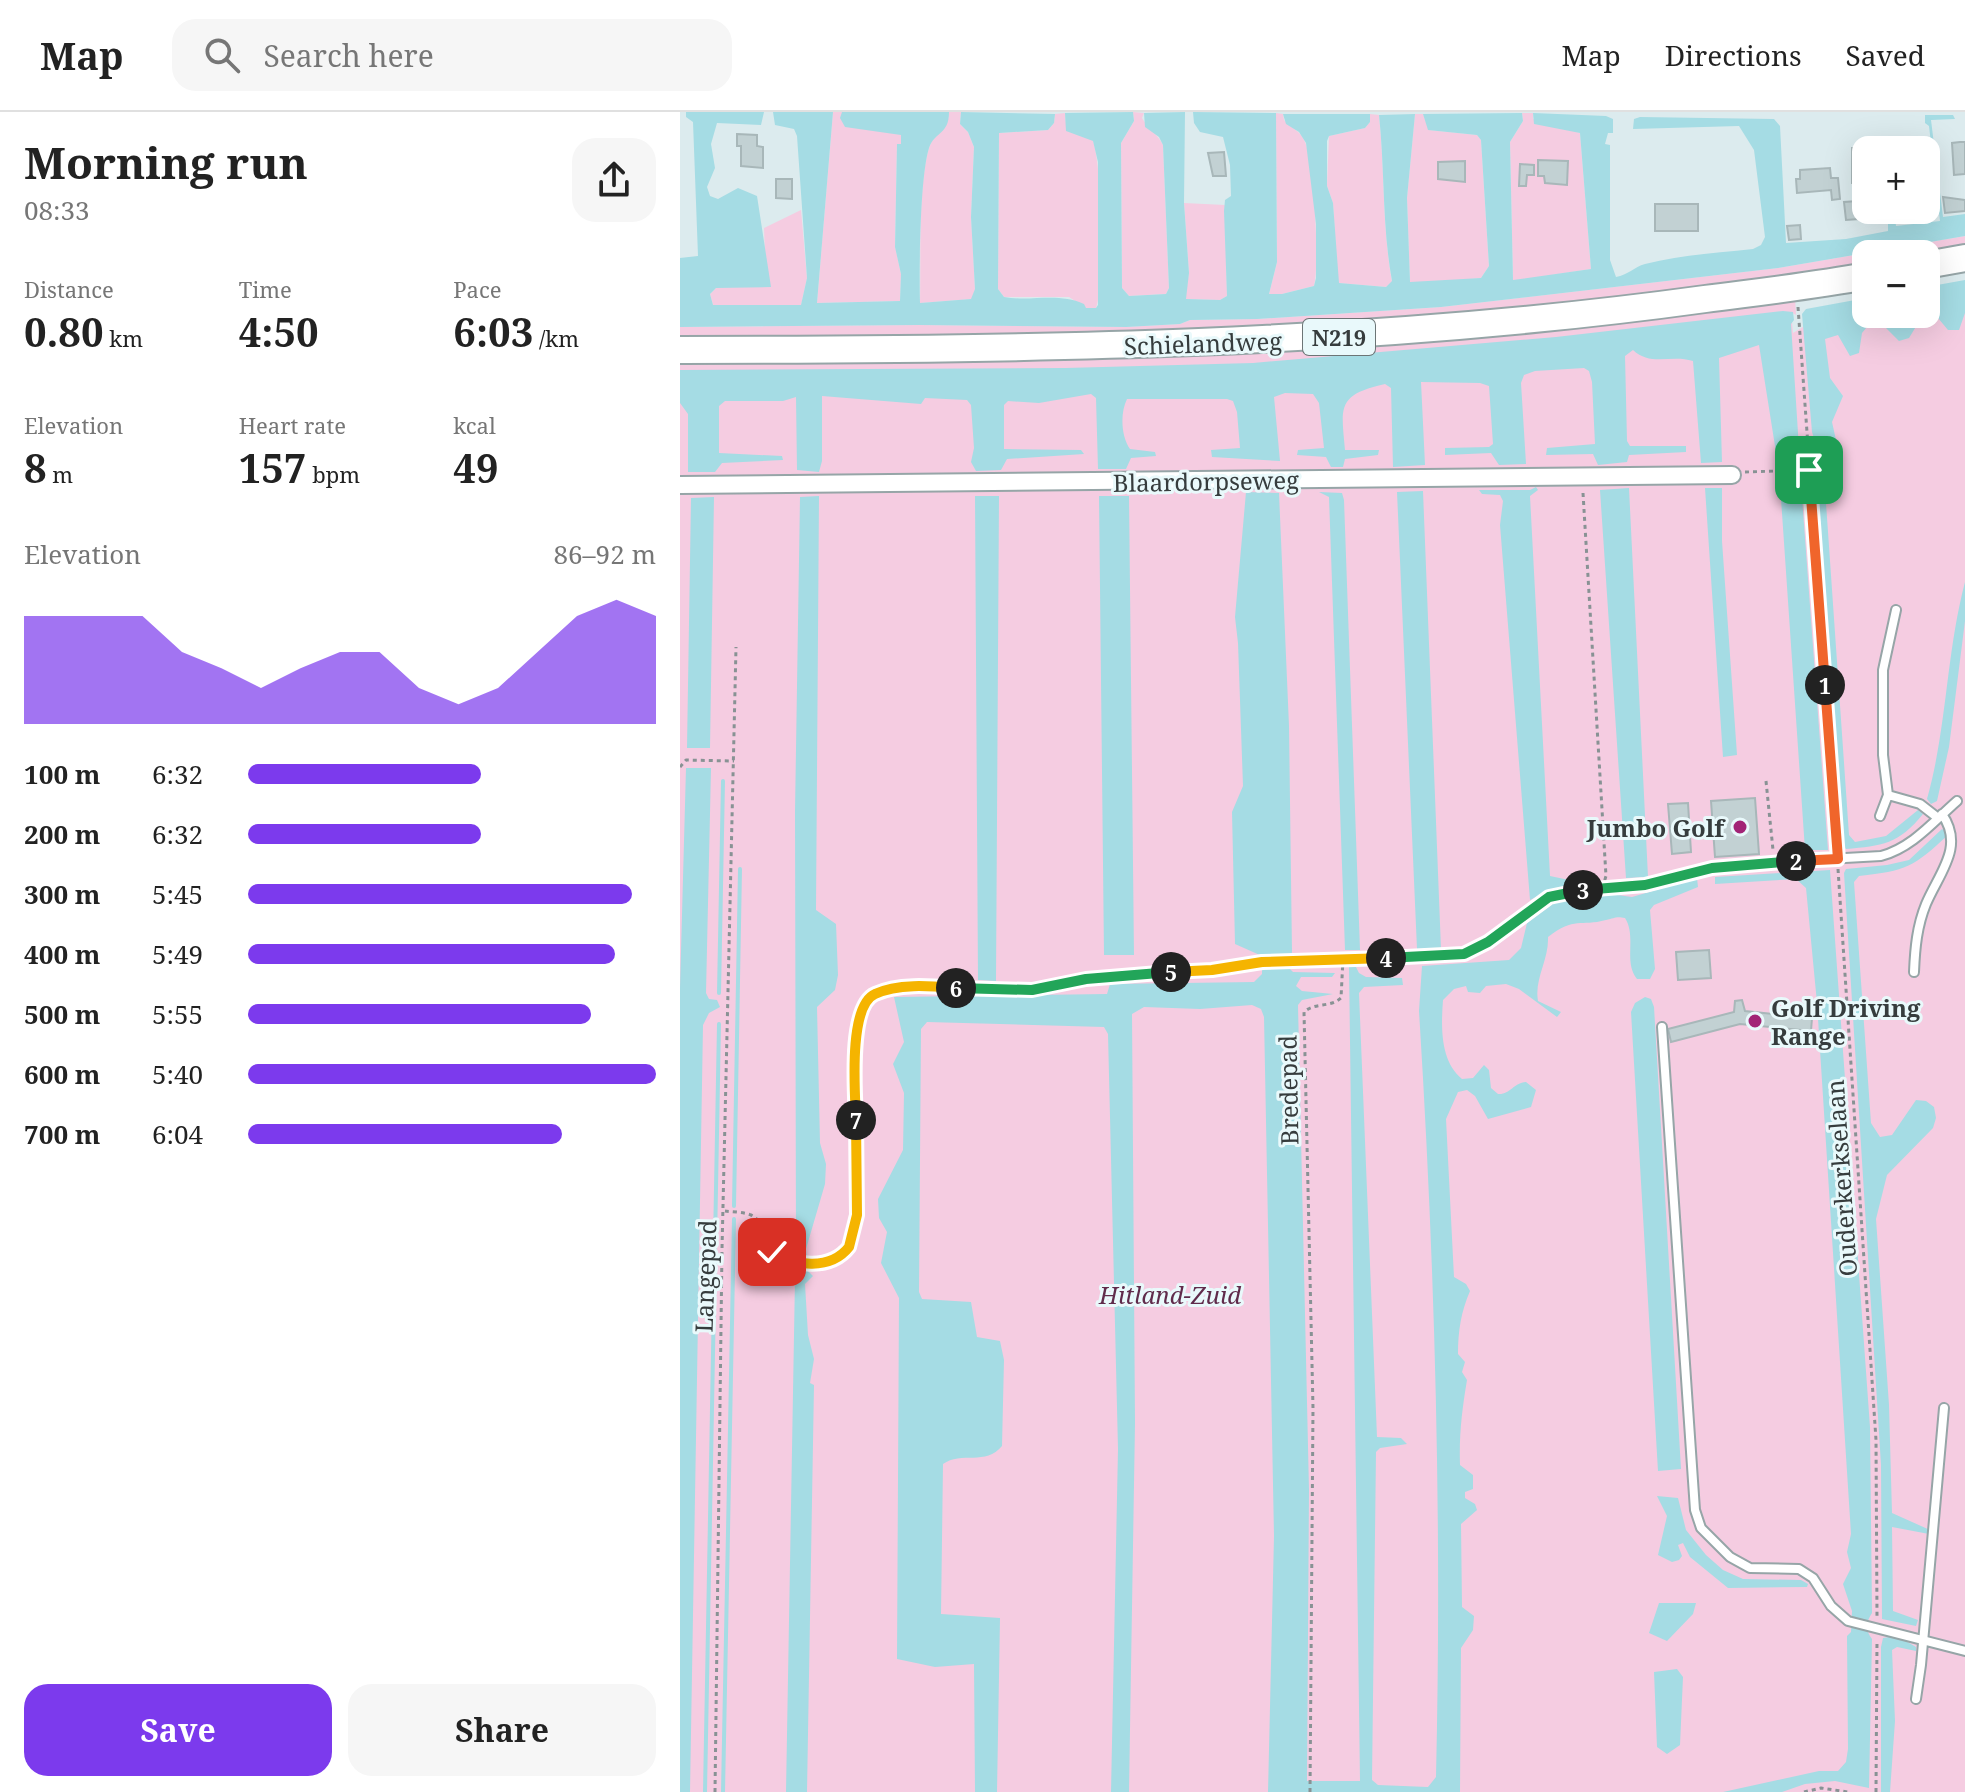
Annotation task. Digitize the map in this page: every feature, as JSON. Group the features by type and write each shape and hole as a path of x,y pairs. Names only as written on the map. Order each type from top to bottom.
{"main road":[{"path":"1940,262 1965,258"},
{"name":"Schielandweg","path":"680,350 1103,347 1342,337 1604,313 1852,278"}],"street":[{"name":"Blaardorpseweg","path":"680,485 1732,475"}],"lane":[{"path":"1880,816 1888,795 1883,755 1883,670 1896,610"},
{"path":"1888,795 1920,804 1952,826 1954,848 1927,902 1917,931 1914,972"},
{"path":"1773,862 1895,853 1957,801"},
{"path":"1662,1027 1695,1510 1701,1528 1730,1557 1750,1568 1799,1569 1813,1578 1831,1606 1848,1621 1965,1651"},
{"path":"1916,1699 1944,1408"}],"path":[{"name":"Ouderkerkselaan","path":"1798,311 1876,1440 1873,1626 1876,1792"},
{"path":"1732,475 1809,470"},
{"path":"1582,477 1606,876 1603,886"},
{"name":"Langepad","path":"715,1792 736,647"},
{"path":"680,767 686,760 734,761"},
{"path":"725,1211 751,1215 759,1221 772,1252 782,1259 828,1263 844,1254 855,1230 858,1187 855,1035 859,1012 874,994 923,986 1032,990 1086,979 1212,970 1262,962 1464,954 1488,942 1549,897 1603,886 1645,885 1712,868 1773,862 1766,781"},
{"name":"Bredepad","path":"1310,1792 1313,1408 1304,1012 1310,1006 1335,1004 1341,998 1343,959"},
{"path":"1804,1792 1839,1788 1848,1792"}],"green space":[{"path":"833,112 842,112 902,135 901,144 897,144 895,246 901,274 900,301 817,303"},
{"path":"949,112 961,112 960,124 968,132 974,147 971,217 975,289 972,299 920,303 925,164 931,143 947,123"},
{"path":"1133,112 1144,113 1142,118 1163,145 1169,288 1166,294 1129,296 1122,288 1121,143 1134,121"},
{"path":"1065,113 1070,131 1093,141 1096,154 1101,276 1096,308 1086,308 1069,297 1004,297 998,289 999,133 1048,130 1054,123 1055,114"},
{"path":"1276,113 1283,114 1284,120 1301,135 1308,153 1316,236 1316,274 1314,286 1269,294 1277,262"},
{"path":"1522,113 1533,113 1533,119 1580,133 1591,269 1513,281 1510,142 1523,121"},
{"path":"1370,114 1379,115 1392,282 1386,287 1338,283 1333,203 1327,186 1329,136 1365,128 1370,122"},
{"path":"1415,114 1423,114 1429,130 1477,135 1481,140 1489,266 1481,278 1419,284 1410,282 1407,198"},
{"path":"1184,203 1225,205 1227,296 1220,300 1185,299 1189,273"},
{"path":"801,210 807,278 801,305 713,305 710,294 716,288 765,254 764,228"},
{"path":"1965,236 1965,249 1940,252 1940,240"},
{"path":"1852,255 1852,269 1602,305 1193,336 680,339 680,327 1126,327 1180,324 1190,320 1257,319 1441,307 1778,268"},
{"name":"Hitland-Zuid","path":"1965,290 1965,1792 680,1792 680,359 1651,315 1687,316 1795,297 1796,315 1791,312 1793,333 1816,319 1852,315 1852,328 1940,328 1940,305"}],"water":[{"path":"686,112 764,112 761,125 717,123 711,144 715,168 707,187 710,196 718,199 738,188 757,196 771,287 716,288 710,294 713,305 801,305 807,278 797,136 794,129 775,125 773,112 833,112 817,303 900,301 901,274 895,247 897,144 901,144 901,135 845,127 840,118 842,112 949,112 947,125 929,148 926,161 920,303 971,299 975,289 971,217 974,147 968,132 960,124 961,112 1055,114 1054,123 1048,130 999,133 998,289 1004,297 1074,300 1086,308 1096,308 1098,305 1098,162 1093,141 1066,131 1065,113 1133,112 1134,121 1121,143 1122,288 1129,296 1166,294 1169,288 1163,145 1159,137 1145,127 1144,113 1185,112 1184,203 1189,273 1186,299 1220,300 1227,296 1224,211 1225,200 1231,196 1230,165 1223,137 1200,132 1194,123 1193,112 1276,113 1277,262 1269,294 1314,286 1316,278 1316,224 1306,143 1299,132 1286,124 1283,114 1370,114 1370,122 1365,128 1329,136 1327,141 1327,186 1333,203 1339,283 1386,287 1392,281 1379,115 1415,114 1407,198 1410,282 1481,278 1489,266 1481,140 1477,135 1428,130 1423,114 1522,113 1523,121 1510,142 1513,280 1591,269 1580,133 1534,124 1533,113 1606,116 1613,119 1613,133 1608,133 1605,144 1610,145 1610,260 1616,277 1658,261 1753,249 1761,245 1765,237 1754,150 1739,126 1633,129 1634,119 1640,117 1774,119 1780,126 1786,243 1846,239 1888,231 1888,224 1940,224 1940,193 1943,217 1965,214 1965,236 1940,240 1852,240 1852,255 1778,268 1441,307 1257,319 1190,320 1180,324 1126,327 680,327 680,258 698,256 693,122 686,117"},
{"path":"1925,115 1953,115 1955,119 1931,120 1933,136 1930,136 1929,126 1925,123"},
{"path":"1965,280 1965,313 1959,330 1948,330 1940,320 1940,284"},
{"path":"1852,301 1852,328 1866,328 1862,333 1859,353 1850,356 1838,335 1825,339 1830,378 1843,396 1832,422 1836,458 1821,460 1812,432 1802,314 1806,309"},
{"path":"1793,312 1794,320 1791,324 1800,464 1778,465 1759,345 1719,358 1722,462 1701,463 1693,361 1647,358 1633,350 1625,356 1627,441 1630,446 1686,446 1686,452 1629,455 1627,462 1598,465 1593,454 1546,455 1547,448 1595,444 1592,382 1589,371 1584,368 1535,371 1524,375 1521,383 1526,464 1499,465 1491,453 1445,455 1445,448 1489,447 1493,444 1489,386 1480,383 1421,382 1425,465 1393,467 1391,388 1385,384 1350,398 1343,413 1345,450 1379,450 1378,455 1345,459 1343,467 1331,467 1326,457 1297,455 1298,450 1324,448 1319,403 1313,394 1285,393 1274,397 1280,461 1212,457 1211,450 1240,448 1233,401 1127,399 1122,424 1127,444 1130,449 1155,452 1156,456 1131,458 1126,469 1098,469 1096,398 1091,394 1039,403 1008,401 1004,405 1004,449 1081,450 1084,454 1007,459 1001,470 976,471 971,462 974,448 971,405 967,400 925,398 921,404 822,396 822,461 819,472 797,470 796,397 783,401 725,401 719,406 719,453 782,456 783,460 722,463 715,472 688,472 688,414 680,403 680,370 1065,368 1253,363 1556,337"},
{"path":"1886,328 1915,328 1909,338 1899,341"},
{"path":"1828,477 1833,481 1826,491 1826,503 1849,835 1855,842 1886,836 1918,810 1923,814 1906,832 1889,842 1846,849 1841,844 1817,489"},
{"path":"1780,484 1801,484 1828,850 1805,850"},
{"path":"1536,487 1538,490 1530,496 1550,876 1569,880 1569,887 1553,889 1530,900 1500,525 1503,501 1500,495 1482,494 1479,490 1530,490"},
{"path":"1629,488 1648,877 1626,878 1600,490"},
{"path":"1705,488 1722,488 1722,541 1737,755 1723,757"},
{"path":"1423,491 1441,949 1417,949 1397,492"},
{"path":"1246,492 1279,493 1289,726 1292,952 1289,968 1293,972 1335,973 1332,977 1301,977 1296,986 1302,991 1333,994 1302,1000 1298,1005 1309,1490 1307,1781 1360,1781 1349,967 1356,967 1366,977 1402,978 1403,985 1364,987 1359,993 1377,1437 1401,1438 1407,1444 1380,1448 1376,1452 1372,1780 1378,1785 1428,1787 1436,1777 1437,1489 1433,1298 1419,1011 1422,966 1509,960 1521,948 1527,923 1558,900 1573,901 1603,893 1632,897 1697,878 1698,887 1654,905 1650,910 1655,969 1650,979 1637,979 1633,972 1628,925 1625,918 1617,917 1571,924 1548,937 1537,993 1538,1001 1561,1012 1557,1017 1519,989 1506,984 1486,986 1480,993 1468,992 1466,986 1454,989 1443,1000 1442,1032 1446,1053 1449,1063 1462,1079 1473,1078 1484,1065 1489,1070 1491,1088 1498,1094 1526,1082 1536,1090 1531,1107 1488,1119 1475,1096 1467,1090 1458,1092 1446,1119 1454,1277 1466,1284 1470,1291 1462,1314 1458,1354 1465,1362 1462,1372 1467,1380 1461,1422 1460,1465 1473,1475 1473,1489 1465,1492 1465,1498 1475,1504 1477,1510 1461,1524 1462,1607 1474,1616 1473,1630 1461,1648 1460,1792 1268,1792 1274,1536 1264,1017 1261,1009 1252,1005 1200,1009 1144,1007 1132,1014 1135,1423 1129,1792 1111,1792 1118,1449 1108,1034 1104,1027 927,1022 921,1029 919,1292 922,1299 971,1302 977,1337 1000,1341 1004,1360 1002,1446 989,1455 950,1460 943,1464 941,1614 1000,1618 997,1792 975,1792 974,1664 935,1667 897,1659 899,1298 881,1263 887,1232 879,1218 878,1199 903,1150 904,1093 893,1064 904,1042 894,997 1107,994 1110,984 1254,982 1262,974 1262,956 1235,944 1232,812 1243,786 1235,617"},
{"path":"1319,492 1342,493 1344,500 1360,950 1345,950 1329,497"},
{"path":"819,496 816,910 836,924 838,975 835,990 817,1007 820,1143 826,1164 825,1184 806,1249 808,1271 813,1276 805,1284 808,1335 814,1359 810,1383 814,1385 807,1792 786,1792 795,1278 802,1272 796,1241 795,812 800,497"},
{"path":"975,496 999,496 996,981 978,980"},
{"path":"1099,496 1129,496 1134,955 1104,955"},
{"path":"714,497 710,748 687,748 691,498"},
{"path":"1965,582 1965,621 1949,747 1937,801 1931,804 1927,799 1939,745"},
{"path":"686,768 711,768 706,993 709,999 717,1000 720,1007 709,1013 703,1025 690,1792 680,1792 680,988"},
{"path":"1942,829 1949,834 1918,860 1888,872 1859,876 1854,882 1871,1123 1880,1137 1892,1135 1916,1100 1926,1101 1934,1107 1936,1118 1933,1128 1887,1175 1876,1219 1889,1405 1892,1513 1930,1530 1929,1534 1892,1527 1893,1611 1918,1620 1916,1626 1882,1619 1881,1465 1844,873 1846,869 1909,860"},
{"path":"1830,870 1870,1427 1872,1613 1867,1626 1872,1639 1869,1788 1835,1781 1805,1784 1782,1792 1723,1792 1819,1771 1838,1771 1846,1762 1848,1749 1847,1636 1851,1632 1852,1611 1843,1584 1851,1568 1847,1552 1851,1534 1817,1003 1806,888 1796,879 1715,884 1715,877"},
{"path":"1645,997 1651,999 1654,1007 1681,1469 1658,1471 1631,1012 1635,1003"},
{"path":"1657,1496 1678,1498 1686,1530 1723,1570 1743,1579 1801,1580 1808,1584 1807,1587 1728,1588 1690,1557 1683,1543 1678,1545 1682,1556 1679,1560 1672,1562 1658,1555 1667,1516"},
{"path":"1659,1603 1696,1603 1693,1614 1667,1641 1649,1633"},
{"path":"1883,1638 1904,1640 1916,1647 1916,1651 1897,1647 1892,1650 1895,1721 1890,1792 1881,1792 1881,1647"},
{"path":"1677,1669 1683,1677 1680,1745 1667,1754 1657,1747 1654,1672"}],"building":[{"path":"737,134 757,135 757,146 763,147 763,168 741,166 741,146 737,146"},
{"path":"1965,142 1965,174 1954,175 1952,143"},
{"path":"1224,152 1226,176 1213,176 1208,153"},
{"path":"1538,160 1568,161 1567,185 1545,183 1544,176 1538,176"},
{"path":"1465,161 1465,182 1438,179 1438,162"},
{"path":"1520,164 1534,165 1534,175 1527,175 1526,186 1519,186"},
{"path":"1830,168 1831,178 1838,178 1840,199 1832,200 1831,190 1797,193 1796,179 1800,179 1800,170"},
{"path":"776,179 792,179 792,199 776,198"},
{"path":"1943,197 1965,200 1965,211 1945,213"},
{"path":"1852,201 1852,220 1846,220 1844,202"},
{"path":"1655,204 1698,204 1698,231 1655,231"},
{"path":"1800,225 1801,239 1789,240 1787,226"},
{"path":"1755,798 1759,854 1715,857 1711,801"},
{"path":"1688,803 1691,852 1672,854 1668,804"},
{"path":"1709,950 1711,978 1678,980 1676,952"},
{"name":"Golf Driving Range","path":"1742,1000 1745,1011 1812,1018 1811,1031 1740,1024 1671,1042 1668,1029 1734,1012 1735,1001"}],"waterway":[{"path":"719,993 723,781"},
{"path":"734,1206 740,869"},
{"path":"705,1792 719,1024"},
{"path":"723,1792 734,1219"}],"place":[{"name":"Jumbo Golf","path":"1740,827"},
{"name":"Golf Driving Range","path":"1755,1021"}],"route":[{"path":"772,1252 790,1261 828,1263 844,1254 853,1238 858,1187 855,1035 859,1012 865,1001 874,994 923,986 1032,990 1123,974 1212,970 1262,962 1464,954 1488,942 1549,897 1603,886 1645,885 1712,868 1838,859 1809,470"}]}
